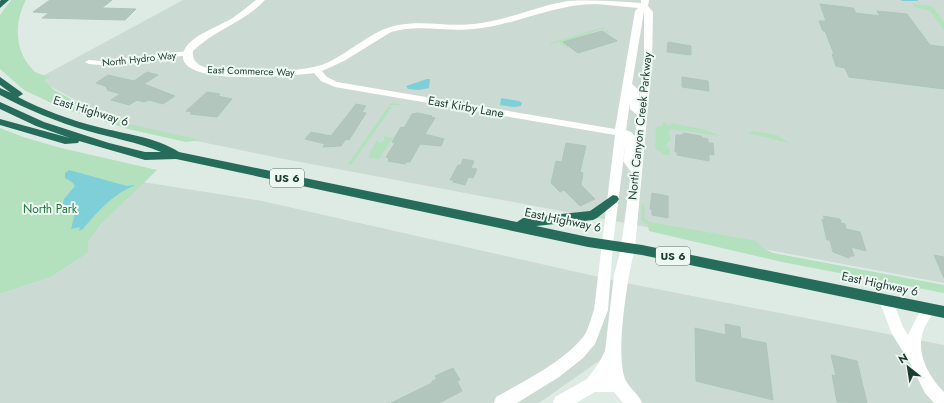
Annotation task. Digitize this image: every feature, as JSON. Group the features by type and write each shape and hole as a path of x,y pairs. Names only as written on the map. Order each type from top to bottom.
{"highway":[{"path":"0,6 5,0"},
{"path":"0,80 26,99 31,107"},
{"name":"East Highway 6","path":"0,91 31,107 55,117 94,129 155,144 176,155"},
{"name":"East Highway 6","path":"0,105 40,124 89,141 145,156 176,155 944,312"},
{"name":"US 6","path":"0,122 65,141 89,141"},
{"path":"510,224 573,219 593,215 614,200"}],"main road":[{"path":"188,54 189,50 200,39 236,19 261,0"},
{"name":"East Commerce Way","path":"188,54 191,64 198,68 215,72 278,75 295,74 317,70 333,63 388,30 404,26 422,25 454,28 477,27 564,4 582,2 645,3"},
{"name":"North Canyon Creek Parkway","path":"502,403 568,362 578,353 590,339 601,310 606,244 614,200 620,133 639,11 645,3 649,12 648,63 628,248 621,275 613,351"},
{"name":"East Kirby Lane","path":"317,70 324,79 335,84 620,133"},
{"path":"628,85 634,90 635,109 643,114"},
{"path":"620,133 626,134 631,138 629,161 636,170"},
{"path":"561,403 593,384 605,368 613,351"},
{"path":"613,351 618,384 634,403"},
{"path":"593,384 618,384"}],"street":[{"name":"North Hydro Way","path":"90,62 102,63 188,54"},
{"path":"886,300 897,330 915,358 930,388 944,403"},
{"path":"915,358 915,335 928,309"}],"shaded area":[{"path":"183,0 944,0 944,283 279,158 123,126 37,79"},
{"path":"143,182 262,201 621,282 944,345 944,403 634,403 613,351 539,403 0,403 0,294 51,277 88,253 88,242 101,224"}],"green space":[{"path":"11,0 26,0 19,18 19,45 22,54 33,70 50,77 44,80 54,90 86,107 102,111 130,124 200,140 186,142 128,129 62,108 24,90 0,69 0,15"},
{"path":"913,4 932,6 944,22 944,30 930,11 915,7"},
{"path":"604,27 604,30 609,31 609,34 602,29 564,42 570,47 567,48 559,42 550,43"},
{"path":"393,103 402,105 390,105 389,107 392,107 351,165 348,164 390,104"},
{"path":"664,122 671,126 671,123 702,129 721,136 671,129 668,133 671,139 666,145 670,149 670,155 663,155 655,149 656,127 662,126"},
{"name":"North Park","path":"0,128 23,137 61,148 157,170 101,224 88,242 88,253 51,277 0,294"},
{"path":"753,131 777,135 789,143 747,133"},
{"path":"384,136 393,138 379,159 369,158 369,154 377,140 380,143 384,141"},
{"path":"642,203 645,207 644,218 650,222 757,241 761,247 773,253 944,285 944,293 782,262 649,231 648,225 641,220"}],"water":[{"path":"430,79 429,88 419,90 408,89 406,86"},
{"path":"501,98 519,101 522,103 521,106 514,107 500,105"},
{"path":"69,170 127,186 136,185 121,192 100,209 83,229 79,231 80,227 71,229 76,209 63,204 64,199 75,186 72,182 65,178 65,173"}],"building":[{"path":"50,0 112,0 102,8 136,9 125,20 42,18 49,13 33,12"},
{"path":"820,4 853,8 856,13 880,16 877,11 907,14 930,45 944,47 944,89 849,77 845,68 836,66 832,54 834,54 825,31 823,31 819,21 826,21"},
{"path":"602,31 617,41 578,53 563,42"},
{"path":"668,42 691,46 691,55 667,52"},
{"path":"147,72 158,75 144,84 175,96 163,104 149,100 144,102 137,100 129,105 111,100 120,94 107,90 109,89 106,88 108,87 96,83 108,75 134,81"},
{"path":"682,77 708,81 709,91 682,87"},
{"path":"207,92 220,94 218,96 232,99 217,117 190,114 192,112 186,111"},
{"path":"356,104 366,106 362,112 366,113 349,140 346,139 341,146 323,147 325,144 305,139 311,132 331,136"},
{"path":"417,113 435,118 425,134 444,139 441,146 420,144 410,162 406,162 405,164 388,161 389,158 386,157 395,143 392,142 401,127 404,128 412,114"},
{"path":"683,133 701,136 702,138 708,139 708,143 713,143 714,155 709,154 709,161 677,155 677,152 675,152 676,135 683,135"},
{"path":"566,143 586,146 580,172 583,173 581,185 595,199 580,206 564,190 560,192 551,183 556,161 562,162"},
{"path":"463,159 474,161 471,168 477,169 473,178 468,177 465,185 453,182 454,180 450,180 458,165 461,165"},
{"path":"652,193 668,196 668,218 652,215 652,210 650,209"},
{"path":"823,216 840,219 841,223 845,224 846,229 860,232 866,251 851,247 854,256 850,256 849,258 833,252 830,240 827,240 822,219 825,220"},
{"path":"934,255 944,257 944,278"},
{"path":"725,324 740,327 741,338 766,343 773,400 696,381 695,328 726,335"},
{"path":"831,355 857,361 867,403 837,402 832,375 836,376"},
{"path":"453,368 460,380 457,381 462,391 439,403 391,403 432,383 432,381 437,379 435,376"}],"waterway":[{"path":"902,0 917,0"}]}
